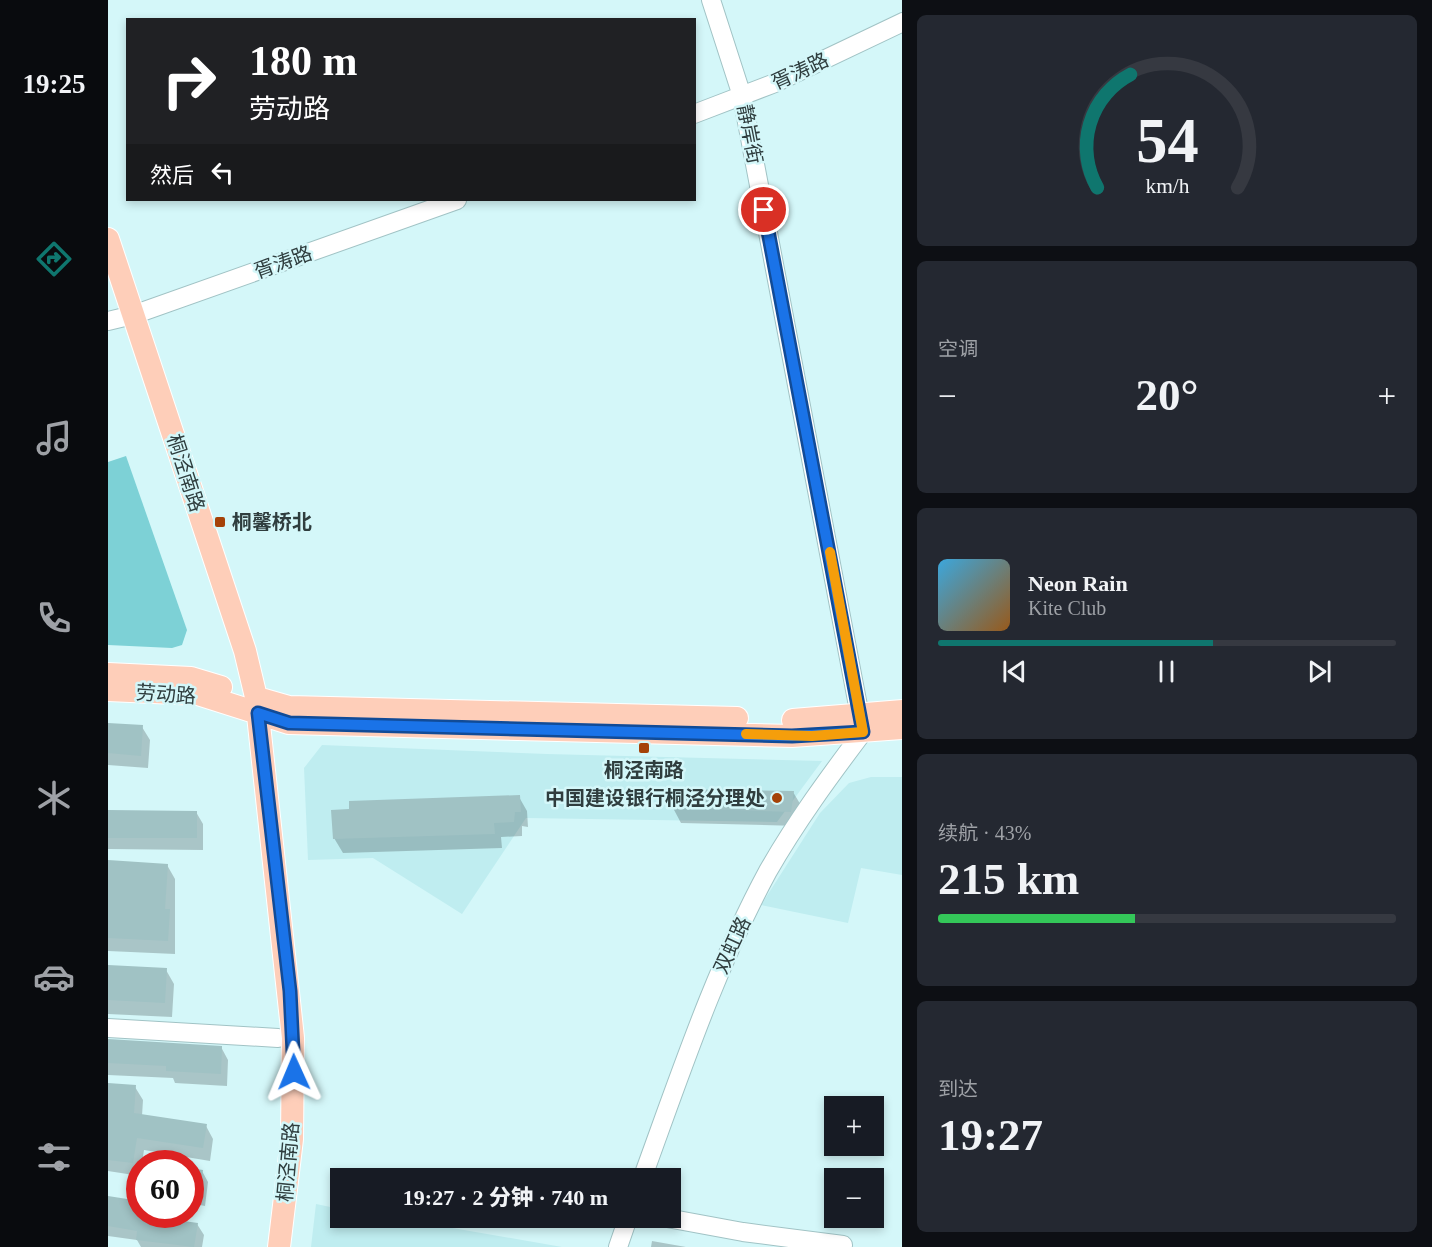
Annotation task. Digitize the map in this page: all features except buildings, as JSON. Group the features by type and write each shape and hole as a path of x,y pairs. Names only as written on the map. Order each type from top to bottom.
{"main road":[{"name":"桐泾南路","path":"108,239 120,319"},
{"name":"桐泾南路","path":"108,288 245,651 278,1038 276,1138 263,1247"},
{"name":"劳动路","path":"108,674 191,678 289,723 792,736 862,724 902,711"},
{"name":"劳动路","path":"108,690 198,694 249,703"},
{"name":"桐泾南路","path":"249,703 293,1038 292,1139 279,1247"},
{"name":"劳动路","path":"862,724 902,728"}],"street":[{"name":"静岸街","path":"711,0 742,96 862,724"},
{"name":"胥涛路","path":"696,113 775,84 902,22"},
{"name":"胥涛路","path":"120,319 454,201"},
{"name":"双虹路","path":"646,1168 696,1029 741,925 800,820 862,724"},
{"path":"108,1028 278,1038"},
{"path":"681,1222 741,1239 843,1245"},
{"path":"618,1247 625,1228"}],"shaded area":[{"path":"126,456 187,630 182,645 172,648 108,645 108,462"},
{"path":"322,745 822,761 777,822 526,818 462,914 373,858 308,860 304,768"},
{"path":"871,777 902,777 902,875 861,868 848,923 761,905 820,813 849,783"},
{"path":"316,1204 330,1207 330,1228 453,1228 562,1247 311,1247"}],"slow traffic":[{"path":"746,734 812,736 863,732 830,552"}],"place":[{"name":"桐馨桥北","path":"220,522"},
{"name":"桐泾南路","path":"644,748"},
{"name":"中国建设银行桐泾分理处","path":"777,798"}],"route":[{"path":"294,1072 290,991 258,713 289,723 792,736 863,732 764,210"}]}
